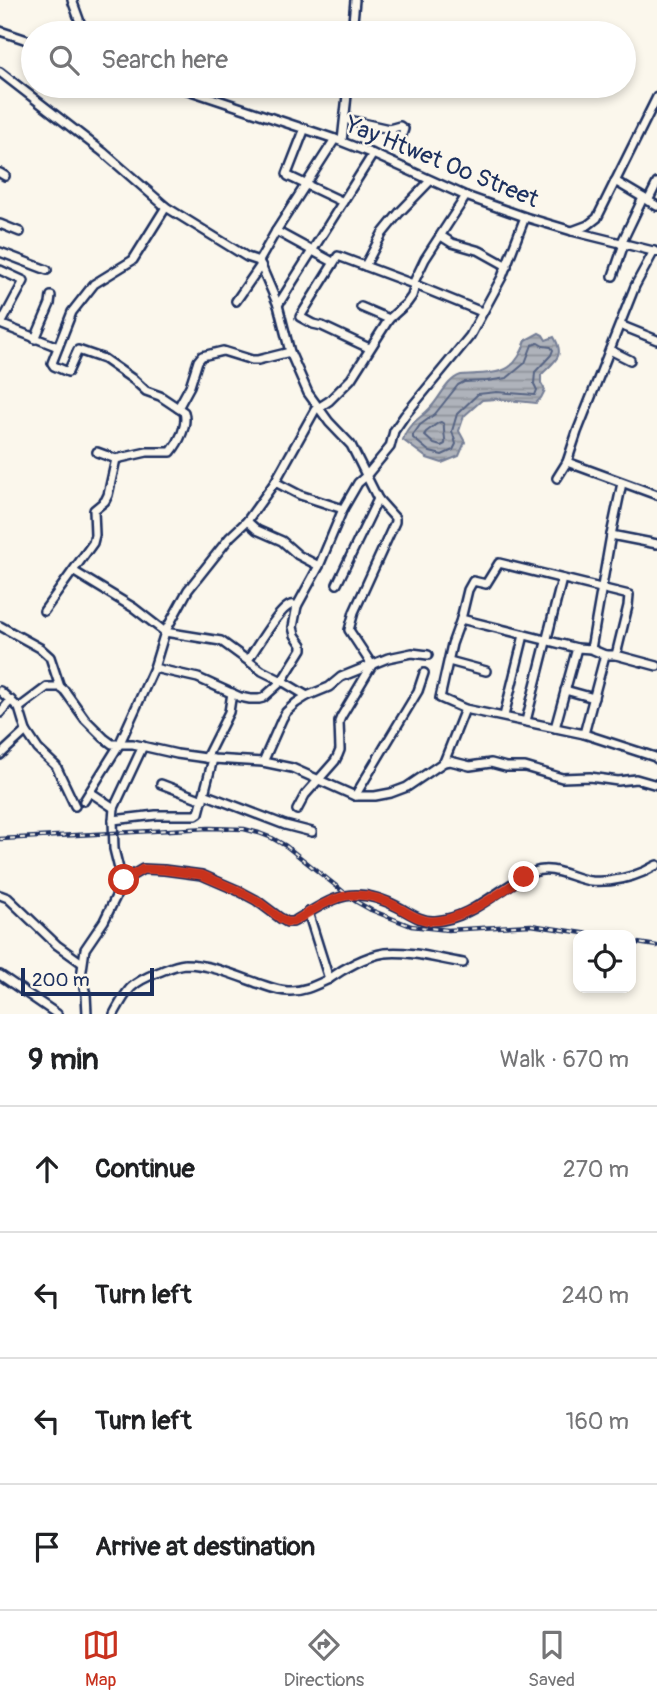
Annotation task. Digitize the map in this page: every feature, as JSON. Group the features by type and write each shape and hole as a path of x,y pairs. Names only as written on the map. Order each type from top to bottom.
{"street":[{"path":"72,0 80,21"},
{"path":"353,21 355,0"},
{"path":"0,43 3,32 21,38"},
{"path":"0,72 21,88"},
{"path":"572,231 597,218 657,97"},
{"path":"33,98 103,152 166,207 260,263 278,305 290,352 308,393 351,445 378,499 395,519 349,627 372,665"},
{"name":"Yay Htwet Oo Street","path":"213,98 338,140 466,196 525,217 655,251"},
{"path":"236,301 276,231 338,140 345,119 347,98"},
{"path":"345,119 388,129"},
{"path":"304,128 286,174 342,202"},
{"path":"278,305 373,154"},
{"path":"365,266 382,234 430,181"},
{"path":"615,181 657,206"},
{"path":"613,276 623,244 657,183"},
{"path":"84,801 119,745 154,668 165,632 188,590 206,565 247,521 275,482 315,410 329,401 351,379 389,318 412,296 413,284 425,259 466,196"},
{"path":"97,452 116,459 147,452 167,453 174,450 186,420 184,412 160,396 146,391 104,359 79,350 76,351 68,372 52,363 72,312 94,284 133,260 166,207"},
{"path":"154,668 198,678 250,699 263,698 282,681 302,649 293,626 297,606 319,566 343,509 358,483 390,447 394,431 405,415 470,336 507,266 525,217"},
{"path":"0,224 20,232"},
{"path":"276,231 333,262"},
{"path":"441,236 452,243 480,251 507,266"},
{"path":"558,478 567,462 576,432 635,286 655,251"},
{"path":"0,252 47,270"},
{"path":"369,348 300,317 336,257 340,256 482,312"},
{"path":"0,270 24,281 0,324 58,346"},
{"path":"35,339 51,296"},
{"path":"361,307 389,318"},
{"path":"620,325 657,340"},
{"path":"610,350 630,360"},
{"path":"178,408 202,356 223,351 258,360 290,352"},
{"path":"44,611 93,543 94,510 108,495 116,459"},
{"path":"567,462 657,495"},
{"path":"275,482 300,495 343,509"},
{"path":"591,649 622,483"},
{"path":"337,584 378,499"},
{"path":"247,521 257,530 282,541 298,555 319,566"},
{"path":"611,535 657,544"},
{"path":"616,654 629,595 499,563 486,584 472,581 468,590 440,698 465,709 584,734 657,759"},
{"path":"74,571 134,608 165,632 221,641 262,671 307,696"},
{"path":"526,721 562,579"},
{"path":"248,660 279,615 291,605 297,606"},
{"path":"461,619 577,648 591,649 605,655 616,654 657,666"},
{"path":"0,626 40,648 50,657 60,687 85,719 112,744 133,744 210,759 263,762 292,768 355,796 391,793 407,787 444,762 450,761 470,766 491,764 525,767 562,778 590,776 618,781 636,779 657,785"},
{"path":"504,716 524,635"},
{"path":"555,728 577,648"},
{"path":"263,762 286,712 296,703 329,687 341,677 388,658 412,653 428,654"},
{"path":"584,734 605,655"},
{"path":"449,662 486,671"},
{"path":"297,810 304,795 335,761 340,750 341,717 372,665"},
{"path":"355,796 418,691 424,673"},
{"path":"19,708 47,687 60,687"},
{"path":"565,690 594,698"},
{"path":"0,691 19,708 26,731 38,749 56,766 75,806"},
{"path":"113,820 156,815 193,817 199,813 210,759 229,712 232,693"},
{"path":"0,713 11,700"},
{"path":"444,762 465,709"},
{"path":"0,755 26,731"},
{"path":"124,880 114,849 114,808 143,746"},
{"path":"161,784 312,832"},
{"path":"90,792 114,808"},
{"path":"87,1014 86,994 81,977 85,949 104,920 124,880 143,869 202,875 256,900 287,922 293,922 341,896 359,893 382,899 424,920 443,920 474,909 535,871 566,873 588,881 597,881 622,879 657,866"},
{"path":"0,895 8,898 57,945 82,962"},
{"path":"308,912 329,979"},
{"path":"114,1014 133,984 176,965 207,968 288,991 302,990 382,953 398,952 463,962"},
{"path":"0,975 57,1014"}],"water":[{"path":"539,333 546,340 554,337 559,354 541,375 545,390 536,403 482,400 464,416 459,431 465,442 459,456 442,463 427,458 403,440 411,425 431,407 452,380 461,375 496,372 509,367 519,357 526,340"}],"railway":[{"path":"0,839 209,828 244,829 272,838 286,846 355,901 411,926 448,930 531,925 573,931"},
{"path":"636,943 657,946"}],"route":[{"path":"124,880 143,869 202,875 256,900 287,922 293,922 341,896 359,893 382,899 424,920 432,921 474,909 524,877"}]}
